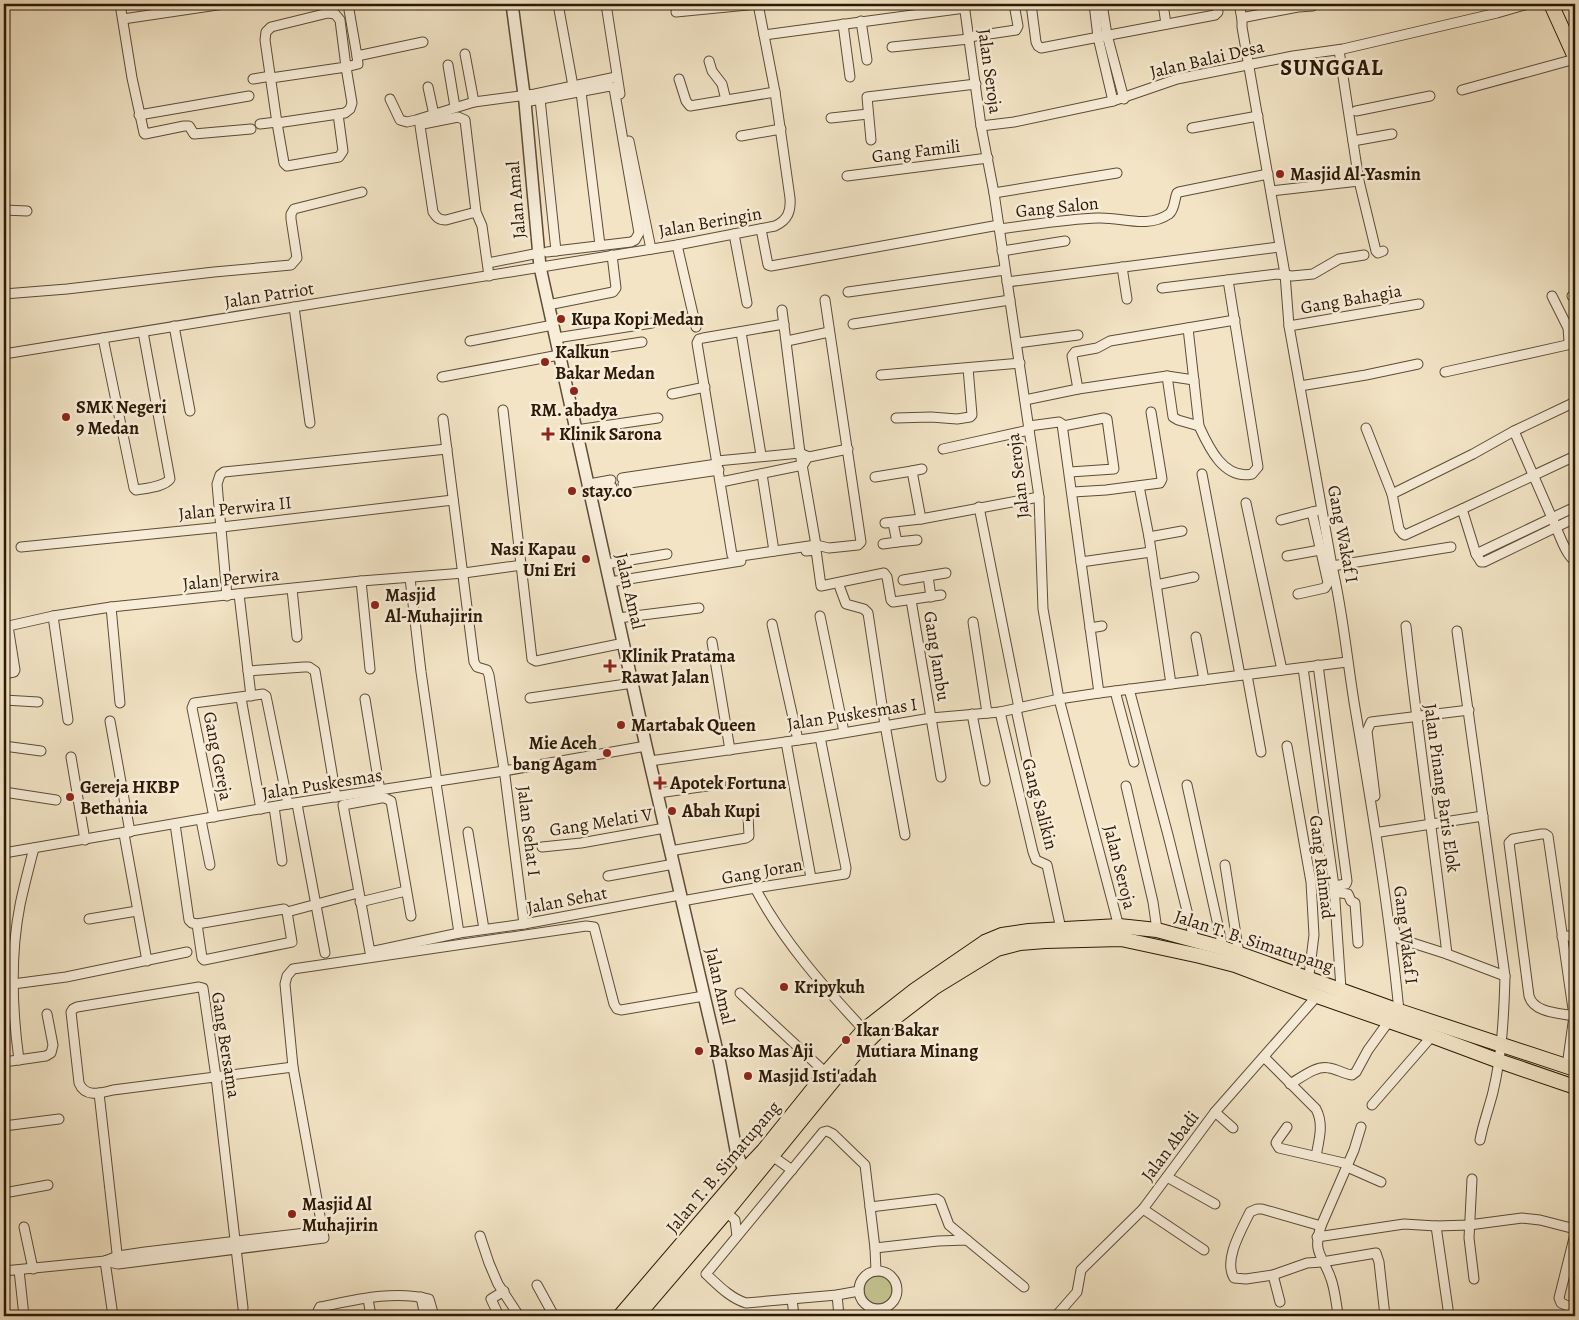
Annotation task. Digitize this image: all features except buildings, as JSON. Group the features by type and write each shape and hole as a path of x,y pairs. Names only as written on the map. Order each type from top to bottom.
{"main road":[{"path":"1551,4 1575,58"},
{"name":"Jalan T. B. Simatupang","path":"620,1316 854,1055 879,1030 932,984 985,942 1002,935 1062,929 1120,933 1162,947 1235,965 1394,1016 1571,1068"},
{"name":"Jalan T. B. Simatupang","path":"768,1153 826,1073 864,1030 895,1005 996,950 1012,945 1120,933 1157,930 1223,948 1310,989 1341,989 1432,1036 1575,1087"},
{"name":"Jalan T. B. Simatupang","path":"637,1316 726,1212 749,1173"}],"street":[{"path":"120,4 139,115 143,131 146,134 184,126 188,126 194,134 251,129"},
{"path":"123,19 224,4"},
{"path":"253,80 358,64 348,4"},
{"name":"Jalan Amal","path":"512,4 547,252 540,267 646,746 720,1064 736,1150 749,1173"},
{"path":"558,4 573,86"},
{"path":"606,4 616,77 651,249"},
{"path":"676,12 758,4"},
{"name":"Jalan Beringin","path":"540,267 761,230 784,221 790,212 791,205 775,92 758,4"},
{"path":"892,47 969,38 1016,30 1018,26 1014,4"},
{"path":"1030,4 1036,42 1039,47 1216,15 1218,12 1217,4"},
{"path":"1094,4 1124,99"},
{"path":"1102,4 1103,36 1113,101"},
{"path":"1163,4 1166,24"},
{"name":"Gang Wakaf I","path":"1239,4 1284,274 1289,326 1300,386 1317,510 1338,590 1347,662 1392,936 1394,1016"},
{"name":"Jalan Balai Desa","path":"981,126 1014,122 1124,99 1177,79 1293,56 1339,50 1497,14 1528,4"},
{"path":"764,35 965,6"},
{"name":"Jalan Seroja","path":"965,6 981,126 994,193 1039,497 1043,610 1059,699 1120,933"},
{"path":"1242,19 1291,8 1314,6"},
{"path":"260,124 277,123 338,114 345,113 350,109 352,103 340,20 335,14 328,12 268,30 265,36 277,123 284,163 287,166 342,155 344,151 338,114"},
{"path":"861,21 867,60"},
{"path":"843,24 850,77"},
{"path":"357,56 423,42"},
{"path":"1339,50 1359,181 1376,252 1383,251"},
{"path":"465,54 474,102"},
{"path":"1462,90 1575,58"},
{"path":"709,61 712,70 722,84 726,100"},
{"path":"448,65 455,107"},
{"path":"525,99 616,77"},
{"path":"679,79 686,101 690,106 775,92"},
{"path":"871,140 867,97 976,84"},
{"path":"390,99 401,121 416,120 474,102 540,99 610,86 614,89 639,233 636,240 547,252 488,263"},
{"path":"428,87 434,114"},
{"path":"581,92 600,245"},
{"path":"139,115 249,96"},
{"path":"1356,111 1430,96"},
{"path":"540,99 547,252"},
{"path":"831,118 868,114"},
{"path":"1192,128 1258,116"},
{"path":"476,212 446,220 442,220 433,212 419,130 420,126 458,118 465,120 476,212 481,222 489,276"},
{"path":"742,136 781,129"},
{"path":"1353,141 1392,134"},
{"name":"Gang Famili","path":"847,176 988,158"},
{"path":"994,193 1117,173"},
{"name":"Gang Salon","path":"761,230 768,265 770,266 999,227 1100,218 1138,222 1155,219 1168,214 1172,210 1175,196 1179,192 1268,174"},
{"path":"1271,191 1359,181"},
{"path":"4,294 291,265 297,258 291,220 291,214 294,209 362,192"},
{"path":"4,210 27,211"},
{"path":"734,234 747,303"},
{"path":"1002,251 1065,241"},
{"path":"677,245 696,327"},
{"path":"1007,282 1279,247"},
{"path":"548,305 614,292 616,288 612,255"},
{"path":"1162,288 1284,274 1292,276 1313,274 1339,259 1364,255"},
{"name":"Jalan Patriot","path":"4,354 540,267"},
{"path":"1122,267 1127,299"},
{"path":"848,292 1005,270"},
{"path":"1188,328 1199,426 1208,445 1226,468 1237,473 1252,474 1258,467 1228,280"},
{"path":"1445,372 1567,345 1570,342 1571,323 1552,296"},
{"path":"784,324 703,338 697,342 733,557 816,545 829,548 858,545 861,542 825,300"},
{"path":"853,324 1010,300"},
{"name":"Gang Bahagia","path":"1289,326 1418,304"},
{"path":"294,307 310,423"},
{"path":"782,310 816,545"},
{"path":"1078,390 1072,356 1074,353 1097,348 1110,341 1235,320"},
{"path":"556,338 652,323"},
{"path":"470,341 553,325"},
{"path":"174,326 190,411"},
{"path":"103,338 134,488 136,490 163,484 170,479 143,332"},
{"path":"741,332 761,455"},
{"path":"787,341 829,332"},
{"path":"1017,343 1078,334"},
{"path":"442,377 559,355 642,342"},
{"path":"881,375 1020,364"},
{"path":"1300,386 1418,364"},
{"path":"896,418 957,419 970,417 972,415 968,368"},
{"path":"1167,376 1173,416 1178,420 1199,426"},
{"path":"1025,400 1167,376 1194,380"},
{"path":"672,394 705,387"},
{"path":"1392,494 1575,402"},
{"path":"503,410 532,660 624,643"},
{"path":"1073,492 1139,486 1158,483 1162,480 1152,412"},
{"path":"576,430 658,418"},
{"path":"1063,426 1106,418 1108,421 1114,469 1070,472"},
{"name":"Jalan Sehat I","path":"444,419 474,662 477,667 487,670 489,675 524,924"},
{"path":"943,449 1029,428 1062,423 1073,492 1099,693"},
{"path":"1366,428 1392,494 1399,529 1406,535 1575,456"},
{"path":"1514,431 1570,557 1575,561"},
{"path":"227,596 217,484 220,475 224,472 447,449"},
{"path":"623,481 718,465 761,455 804,455 848,449"},
{"path":"721,482 803,465"},
{"path":"875,477 922,469"},
{"path":"912,471 921,519"},
{"path":"762,474 774,551"},
{"path":"1202,474 1243,675 1261,752"},
{"path":"590,487 611,483"},
{"path":"1139,486 1171,684"},
{"path":"897,542 889,523 921,519 1039,497"},
{"name":"Jalan Perwira II","path":"21,547 222,527 453,500"},
{"path":"1246,503 1282,670"},
{"path":"979,507 1034,793"},
{"path":"1476,554 1575,507"},
{"path":"1462,509 1480,562 1575,518"},
{"path":"1280,520 1317,510 1320,550 1328,586 1298,594"},
{"path":"1148,537 1182,531"},
{"path":"883,544 917,540"},
{"path":"1332,566 1451,547"},
{"path":"610,582 815,550 821,586 885,574 888,577 892,601 941,595"},
{"path":"1287,556 1320,550"},
{"path":"1081,562 1151,552"},
{"path":"606,564 667,554"},
{"name":"Jalan Perwira","path":"6,626 52,616 111,607 361,581 464,574 522,565"},
{"path":"903,580 946,573"},
{"path":"928,576 931,597"},
{"path":"1156,585 1194,577"},
{"path":"410,578 436,782 458,933"},
{"path":"361,581 370,669"},
{"path":"840,588 846,604 864,609 868,614 885,725 906,835"},
{"path":"292,589 297,637"},
{"path":"239,594 251,696"},
{"name":"Gang Jambu","path":"911,600 941,777"},
{"path":"111,607 120,703"},
{"path":"618,618 698,608"},
{"path":"52,616 68,720"},
{"path":"820,616 844,732"},
{"path":"973,622 988,713"},
{"path":"772,624 798,740"},
{"path":"4,674 15,670 6,626"},
{"path":"1090,628 1102,626"},
{"name":"Jalan Pinang Baris Elok","path":"1406,626 1416,716 1448,954"},
{"path":"1457,630 1505,976 1499,1061 1493,1093 1480,1140"},
{"path":"1196,637 1204,680"},
{"path":"712,642 730,750"},
{"name":"Jalan Puskesmas I","path":"650,761 820,737 931,718 1000,712 1059,699 1099,693 1347,662"},
{"path":"1318,665 1347,881 1346,884 1334,889"},
{"path":"248,671 304,666 315,671 359,897"},
{"path":"1302,668 1334,889 1341,989"},
{"path":"530,698 633,683"},
{"path":"1129,689 1194,939"},
{"path":"1115,691 1134,762"},
{"path":"262,809 241,698 263,694 268,698 325,953"},
{"name":"Gang Gereja","path":"214,817 192,708 194,703 241,698"},
{"path":"4,700 38,702"},
{"path":"365,700 380,791"},
{"path":"1469,710 1375,721 1367,728 1380,832 1395,933 1400,939 1448,954 1505,976"},
{"name":"Gang Salikin","path":"1000,712 1033,852 1036,860 1046,864 1062,929"},
{"path":"972,714 985,781"},
{"path":"110,721 146,961"},
{"name":"Gang Joran","path":"681,898 846,873 820,737"},
{"path":"786,742 811,878"},
{"path":"4,746 42,751"},
{"name":"Jalan Puskesmas","path":"4,854 274,807 340,800 380,791 646,746"},
{"name":"Gang Rahmad","path":"1287,746 1311,882 1314,935 1310,989"},
{"path":"71,757 85,840"},
{"path":"658,793 721,784"},
{"path":"1126,786 1153,902 1157,930"},
{"path":"1187,786 1223,948"},
{"path":"4,792 56,800"},
{"path":"340,800 386,798 391,801 406,892 412,916"},
{"path":"274,807 282,861"},
{"path":"670,851 746,838 750,832 748,816"},
{"path":"1380,832 1483,816"},
{"path":"201,820 210,865"},
{"path":"175,824 189,920 192,923 197,924 281,909 287,912 315,903 406,892"},
{"name":"Gang Melati V","path":"542,847 581,843 665,828"},
{"path":"468,832 484,929"},
{"path":"1571,1068 1575,1017 1548,836 1541,834 1510,840 1528,996 1531,1002 1543,1010 1575,1017"},
{"path":"19,1060 14,1026 13,984 16,940 20,905 34,848"},
{"path":"608,876 674,864"},
{"path":"1224,864 1239,954"},
{"path":"755,888 786,939 828,991 864,1030"},
{"path":"1334,889 1348,894 1351,901 1355,903 1358,943"},
{"name":"Jalan Sehat","path":"359,897 370,952 458,933 681,898"},
{"path":"89,919 137,911"},
{"path":"197,924 202,958 206,961 291,944 292,937 287,912"},
{"path":"4,1271 190,1251 285,1239 323,1231 293,1067 285,984 287,976 293,969 586,926 594,927 616,1009 621,1010 704,996"},
{"path":"1562,938 1575,935"},
{"path":"13,984 66,977 187,952"},
{"name":"Gang Bersama","path":"99,1093 81,1090 71,1010 77,1007 199,987 204,988 243,1308"},
{"name":"Jalan Abadi","path":"1056,1316 1077,1292 1081,1270 1143,1209 1215,1112 1264,1057 1310,989"},
{"path":"740,993 826,1073"},
{"path":"4,1062 46,1056 51,1053 53,1045 47,1014"},
{"path":"1290,1084 1316,1069 1322,1068 1329,1068 1352,1075 1356,1072 1368,1050 1394,1016"},
{"path":"4,1027 14,1026"},
{"path":"1372,1105 1432,1036"},
{"path":"1264,1057 1312,1104 1320,1116 1321,1127 1316,1156"},
{"path":"118,1260 99,1093 293,1067"},
{"path":"1215,1112 1233,1128"},
{"path":"4,1126 60,1119"},
{"path":"1287,1127 1276,1143 1278,1148 1348,1165 1381,1182"},
{"path":"1338,1314 1332,1281 1317,1250 1317,1237 1348,1165 1361,1128"},
{"path":"859,1292 746,1303 728,1294 706,1274 823,1132 831,1132 865,1165 876,1271"},
{"path":"768,1153 792,1170"},
{"path":"1167,1177 1215,1204"},
{"path":"1472,1178 1470,1252 1474,1279"},
{"path":"4,1192 48,1185"},
{"path":"870,1207 937,1199 940,1201 949,1225 1024,1287"},
{"path":"1143,1209 1204,1250"},
{"path":"1321,1226 1262,1209 1250,1212 1233,1252 1231,1274 1234,1278 1238,1279 1273,1275 1307,1263 1376,1253 1380,1262 1385,1316"},
{"path":"726,1212 734,1220 737,1236"},
{"path":"1317,1237 1404,1224 1436,1226 1470,1225 1522,1218 1540,1220 1575,1229"},
{"path":"938,1241 949,1225"},
{"path":"1436,1226 1449,1316"},
{"path":"24,1227 33,1269"},
{"path":"1568,1306 1561,1304 1559,1298 1575,1234"},
{"path":"480,1236 498,1284 519,1316"},
{"path":"874,1248 967,1240"},
{"path":"104,1261 113,1316"},
{"path":"19,1270 24,1316"},
{"path":"876,1271 889,1274 896,1285 897,1291 892,1303 881,1309 868,1307 860,1298 859,1292 859,1286 865,1275 876,1271"},
{"path":"1566,1271 1575,1274"},
{"path":"1273,1275 1280,1302"},
{"path":"537,1285 554,1316"},
{"path":"498,1316 491,1299 504,1291"},
{"path":"319,1316 318,1310 320,1307 396,1295 421,1297 431,1301 434,1316"},
{"path":"837,1295 839,1316"},
{"path":"421,1297 425,1316"},
{"path":"368,1298 371,1316"},
{"path":"792,1300 794,1316"}],"shaded area":[{"path":"878,1276 888,1280 892,1290 888,1300 878,1304 868,1300 864,1290 868,1280"}],"place":[{"name":"Masjid Al-Yasmin","path":"1280,174"},
{"name":"Kupa Kopi Medan","path":"561,319"},
{"name":"Kalkun Bakar Medan","path":"545,362"},
{"name":"RM. abadya","path":"574,391"},
{"name":"SMK Negeri 9 Medan","path":"66,417"},
{"name":"Klinik Sarona","path":"548,434"},
{"name":"stay.co","path":"572,491"},
{"name":"Nasi Kapau Uni Eri","path":"586,559"},
{"name":"Masjid Al-Muhajirin","path":"375,605"},
{"name":"Klinik Pratama Rawat Jalan","path":"610,666"},
{"name":"Martabak Queen","path":"621,725"},
{"name":"Mie Aceh bang Agam","path":"607,753"},
{"name":"Apotek Fortuna","path":"660,783"},
{"name":"Gereja HKBP Bethania","path":"70,797"},
{"name":"Abah Kupi","path":"672,811"},
{"name":"Kripykuh","path":"784,987"},
{"name":"Ikan Bakar Mutiara Minang","path":"846,1040"},
{"name":"Bakso Mas Aji","path":"699,1051"},
{"name":"Masjid Isti'adah","path":"748,1076"},
{"name":"Masjid Al Muhajirin","path":"292,1214"}],"district":[{"name":"SUNGGAL","path":"1332,67"}]}
